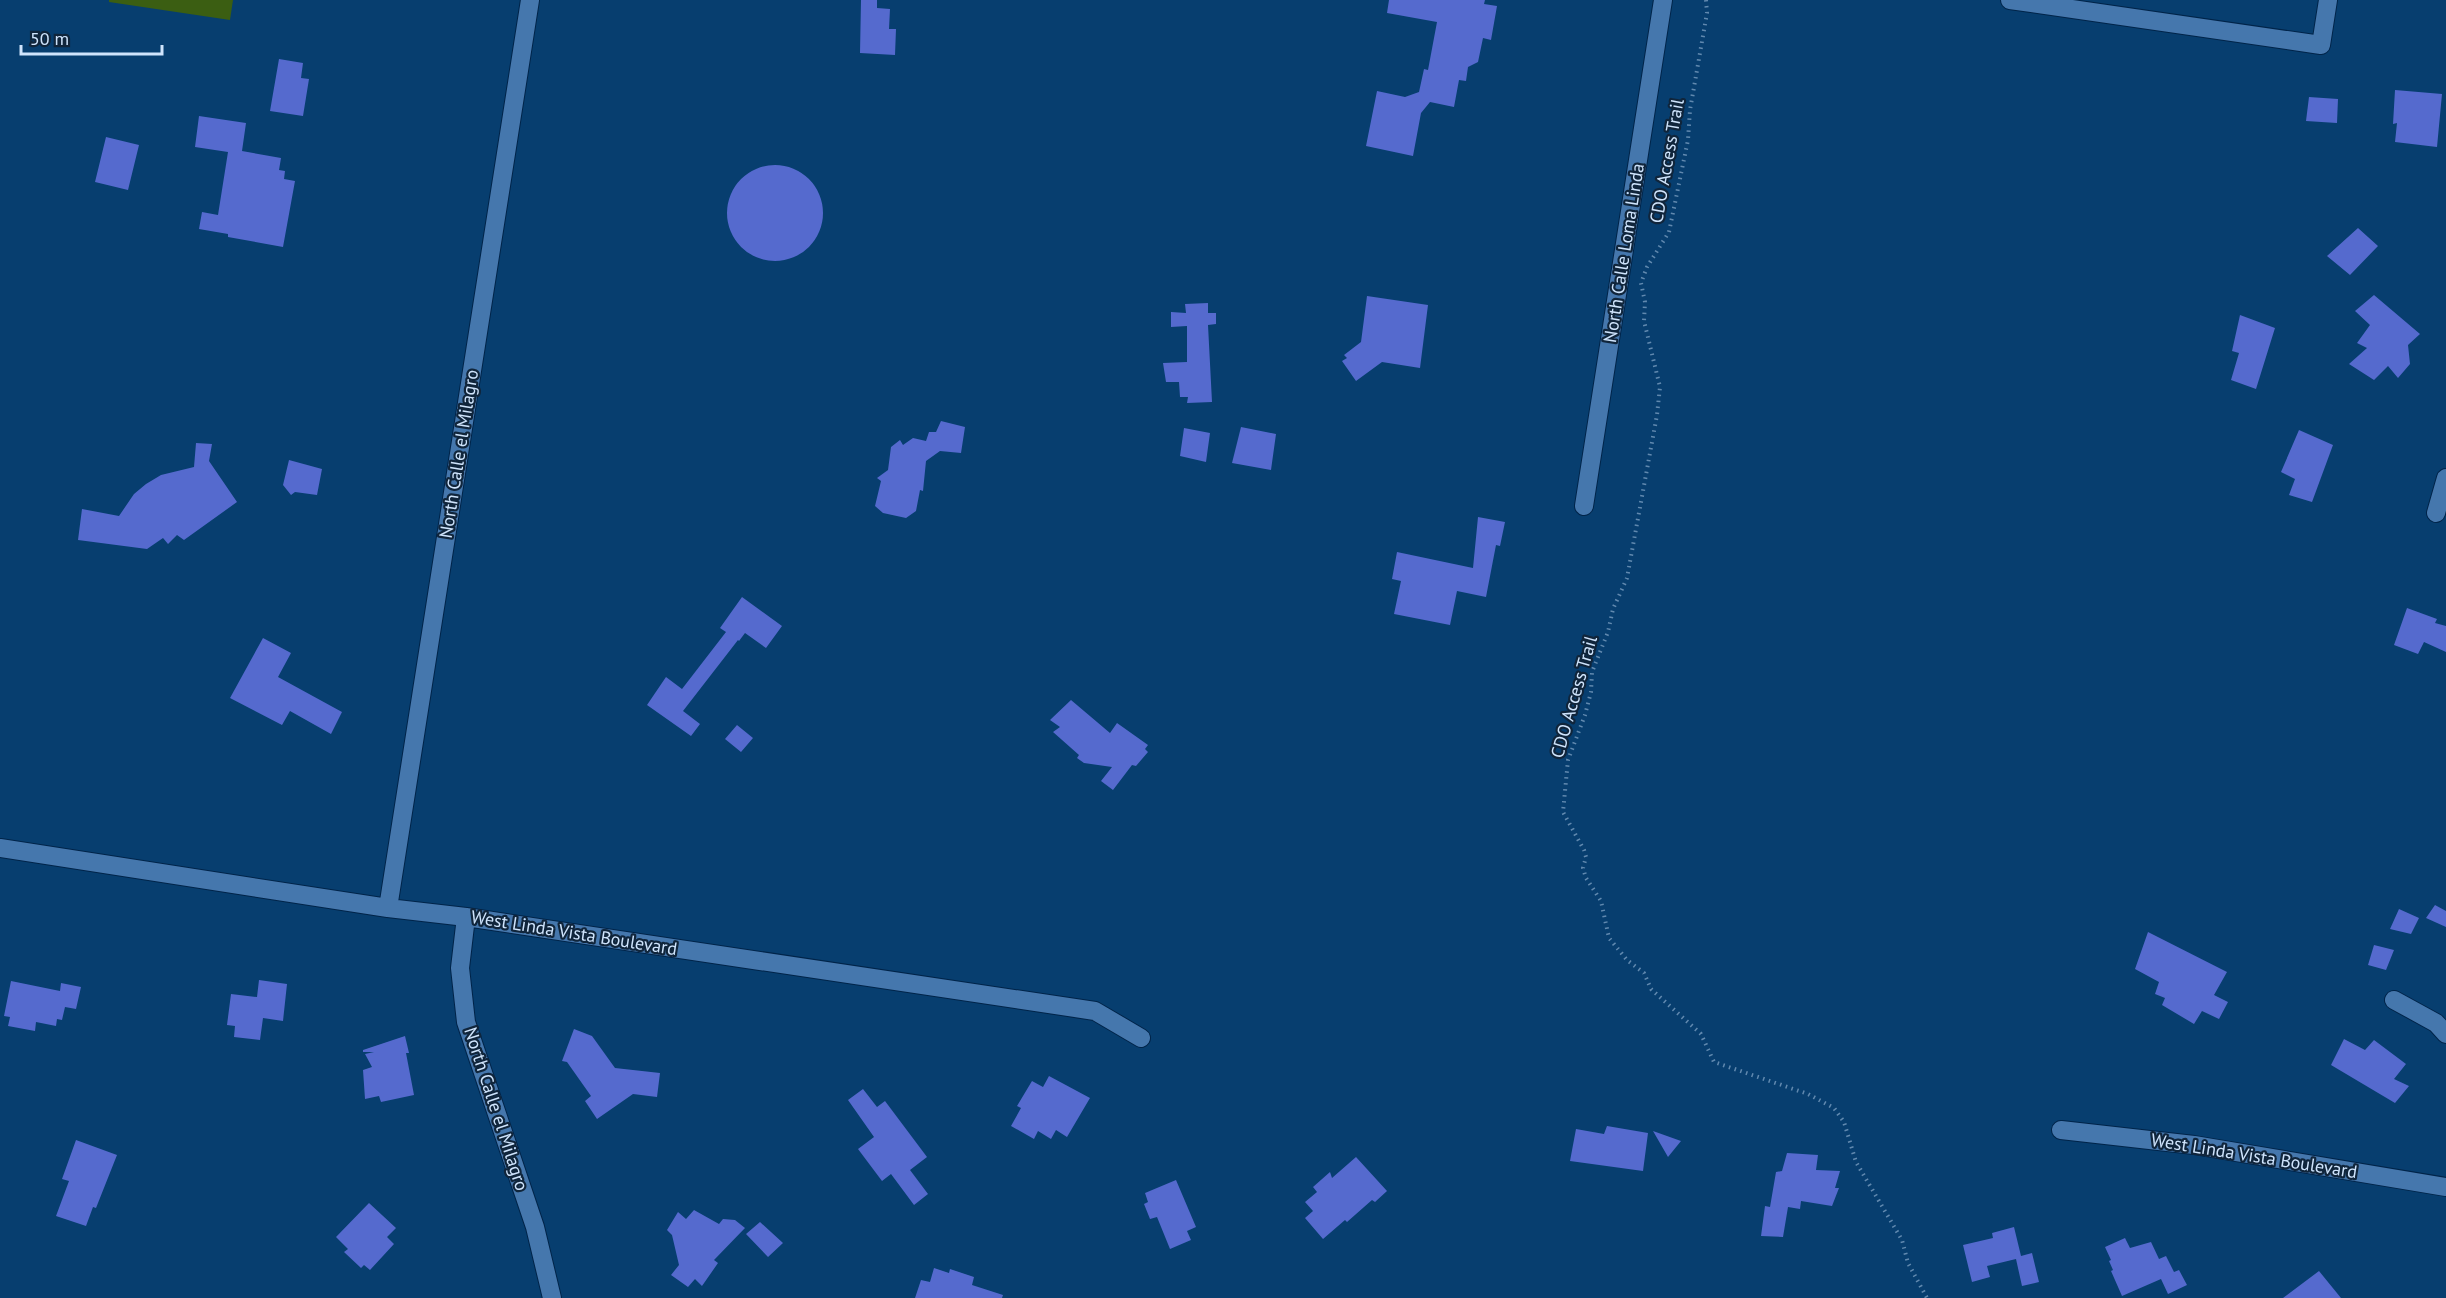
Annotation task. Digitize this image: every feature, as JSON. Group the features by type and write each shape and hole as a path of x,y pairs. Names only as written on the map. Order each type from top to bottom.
{"street":[{"name":"North Calle el Milagro","path":"388,908 530,0"},
{"name":"North Calle Loma Linda","path":"1584,506 1663,0"},
{"path":"2010,0 2321,45 2328,0"},
{"path":"2436,513 2446,478"},
{"name":"West Linda Vista Boulevard","path":"0,848 388,908 466,917 1095,1011 1141,1038"},
{"name":"North Calle el Milagro","path":"466,917 460,968 466,1022 535,1227 552,1298"},
{"path":"2394,1000 2436,1023 2446,1034"},
{"name":"West Linda Vista Boulevard","path":"2061,1130 2194,1145 2446,1187"}],"path":[{"name":"CDO Access Trail","path":"1706,0 1707,13 1690,110 1688,140 1669,232 1647,267 1641,283 1645,302 1644,321 1660,387 1657,415 1627,578 1613,609 1608,632 1592,672 1591,692 1585,715 1568,760 1563,812 1584,850 1586,857 1583,868 1586,878 1601,901 1609,938 1616,949 1644,974 1651,989 1701,1034 1714,1062 1809,1094 1834,1108 1844,1122 1856,1162 1902,1240 1908,1263 1927,1298"}],"green space":[{"path":"109,0 233,0 230,20 109,2"}],"building":[{"path":"861,0 877,0 877,8 890,9 889,29 896,29 895,55 860,53"},
{"path":"1389,0 1485,0 1484,4 1497,6 1491,40 1483,38 1478,62 1468,67 1466,81 1459,80 1454,107 1430,102 1421,113 1413,156 1366,146 1377,91 1405,97 1419,92 1424,69 1428,70 1437,22 1387,13"},
{"path":"279,59 303,63 301,78 309,79 303,116 270,111"},
{"path":"2395,90 2442,94 2437,147 2395,142 2397,123 2393,124"},
{"path":"2309,97 2338,99 2337,123 2306,121"},
{"path":"199,116 246,123 242,151 281,158 279,170 285,171 284,179 295,181 283,247 199,229 202,212 218,215 228,152 195,147"},
{"path":"106,137 139,145 128,190 95,182"},
{"path":"775,165 793,169 809,179 819,195 823,213 819,231 809,247 793,257 775,261 757,257 741,247 731,231 727,213 731,195 741,179 757,169"},
{"path":"2358,228 2378,246 2350,275 2327,256"},
{"path":"2374,295 2420,334 2408,345 2410,364 2398,378 2388,366 2374,380 2349,364 2367,348 2357,343 2370,325 2355,311"},
{"path":"1367,296 1428,305 1420,368 1382,362 1356,381 1342,361 1347,358 1344,355 1361,342"},
{"path":"1208,303 1208,313 1216,313 1216,324 1208,325 1212,402 1187,403 1188,397 1180,397 1179,382 1166,382 1163,363 1187,362 1187,326 1171,327 1171,312 1186,313 1185,304"},
{"path":"2240,315 2275,328 2256,389 2231,380 2239,353 2232,351"},
{"path":"941,421 965,427 961,453 940,451 926,461 923,491 920,490 916,511 906,518 883,513 875,506 881,481 877,478 888,470 891,447 900,440 903,445 913,438 926,441 929,432 936,432"},
{"path":"1241,427 1276,434 1271,470 1232,463"},
{"path":"1184,428 1210,433 1206,462 1180,456"},
{"path":"2299,430 2333,445 2312,502 2289,495 2295,479 2281,472"},
{"path":"196,443 212,444 209,461 237,502 184,540 177,535 168,544 163,538 147,549 78,540 82,509 119,516 134,494 146,484 161,475 194,467"},
{"path":"289,460 322,469 317,495 295,492 291,495 283,485"},
{"path":"1478,517 1505,522 1500,546 1496,545 1486,597 1457,591 1450,625 1394,614 1401,581 1392,579 1397,552 1473,568"},
{"path":"742,597 782,626 766,648 745,633 738,640 683,711 700,724 691,736 647,705 666,677 682,689 726,632 720,628"},
{"path":"2407,608 2437,619 2435,623 2446,626 2446,652 2424,642 2418,654 2394,645"},
{"path":"263,638 291,653 278,677 342,712 331,734 290,711 282,725 230,698"},
{"path":"1071,700 1110,733 1117,723 1148,745 1145,749 1148,752 1136,766 1132,765 1113,790 1101,781 1112,767 1084,763 1077,758 1079,755 1053,732 1060,727 1050,720"},
{"path":"737,725 753,738 741,752 725,739"},
{"path":"2435,905 2446,911 2446,927 2426,918"},
{"path":"2399,909 2419,918 2411,934 2390,929"},
{"path":"2148,932 2227,972 2214,995 2228,1002 2219,1019 2202,1011 2194,1024 2162,1005 2165,998 2155,994 2159,982 2135,969"},
{"path":"2374,945 2394,950 2386,970 2368,965"},
{"path":"259,980 287,984 283,1021 263,1018 260,1040 234,1037 235,1026 227,1025 231,994 257,997"},
{"path":"11,981 60,991 61,983 81,987 76,1009 65,1007 62,1020 57,1019 56,1026 36,1022 35,1031 8,1026 10,1017 4,1016"},
{"path":"574,1029 592,1036 615,1068 660,1073 657,1097 633,1094 597,1119 585,1101 591,1096 567,1062 562,1061"},
{"path":"405,1036 414,1095 381,1102 379,1096 365,1099 363,1070 372,1067 365,1054 374,1052 363,1052 363,1050"},
{"path":"2344,1039 2365,1050 2374,1040 2406,1064 2394,1079 2409,1086 2395,1103 2331,1065"},
{"path":"1049,1076 1090,1098 1067,1137 1056,1130 1051,1139 1038,1131 1034,1139 1011,1126 1021,1108 1017,1106 1032,1081 1043,1087"},
{"path":"863,1089 877,1107 885,1101 927,1157 910,1170 928,1194 914,1205 891,1174 882,1181 858,1149 874,1137 848,1100"},
{"path":"1607,1126 1648,1133 1643,1171 1570,1161 1576,1129 1604,1134"},
{"path":"1653,1131 1681,1141 1668,1157"},
{"path":"76,1140 117,1155 96,1208 93,1207 86,1226 56,1216 69,1181 62,1179"},
{"path":"1787,1153 1818,1155 1816,1170 1840,1171 1835,1188 1839,1188 1832,1206 1801,1201 1800,1209 1788,1207 1783,1237 1761,1236 1765,1206 1770,1207 1776,1172 1782,1171"},
{"path":"1356,1157 1387,1191 1375,1202 1372,1200 1347,1222 1345,1220 1323,1239 1305,1218 1313,1211 1305,1202 1317,1192 1313,1187 1330,1172 1332,1178"},
{"path":"1176,1180 1196,1227 1187,1231 1191,1240 1170,1249 1157,1217 1150,1219 1144,1204 1148,1202 1145,1193"},
{"path":"369,1203 396,1228 387,1237 394,1244 370,1270 364,1265 361,1268 344,1252 348,1249 336,1237"},
{"path":"694,1210 719,1224 723,1219 735,1220 745,1228 714,1260 718,1263 702,1286 695,1279 688,1287 671,1275 679,1265 672,1235 667,1230 678,1212 686,1219"},
{"path":"760,1222 783,1243 768,1257 746,1234"},
{"path":"2014,1227 2021,1256 2032,1253 2039,1282 2022,1286 2016,1259 1987,1266 1990,1277 1972,1282 1963,1245 1993,1238 1992,1233"},
{"path":"2125,1238 2130,1248 2151,1242 2159,1259 2166,1256 2174,1272 2179,1270 2187,1285 2168,1294 2161,1279 2122,1296 2111,1271 2113,1270 2109,1261 2111,1260 2105,1247"},
{"path":"934,1268 949,1273 950,1269 974,1277 972,1285 1003,1295 1002,1298 915,1298 921,1280 930,1282"},
{"path":"2319,1271 2341,1298 2283,1298"}]}
